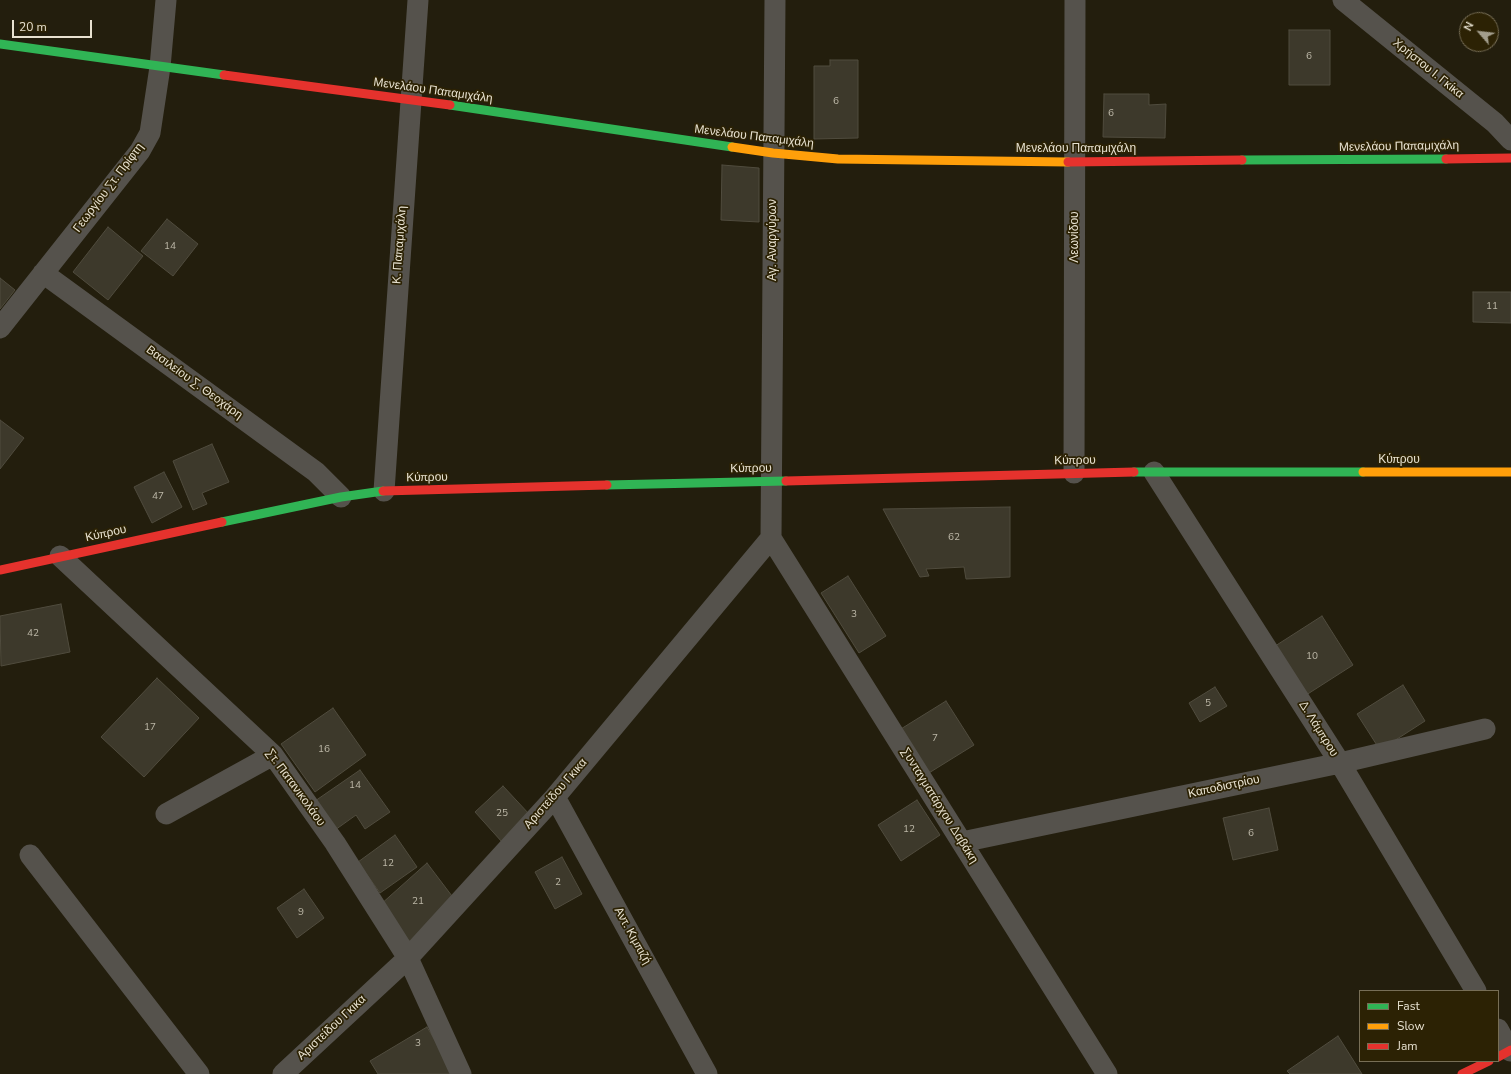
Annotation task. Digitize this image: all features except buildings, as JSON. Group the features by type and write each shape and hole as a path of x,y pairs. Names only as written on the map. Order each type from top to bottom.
{"street":[{"name":"Γεωργίου Στ. Πρίφτη","path":"0,328 140,151 150,133 160,68 166,0"},
{"name":"Κ. Παπαμιχάλη","path":"384,491 418,0"},
{"name":"Αγ. Αναργύρων","path":"771,481 775,0"},
{"name":"Λεωνίδου","path":"1074,473 1075,0"},
{"name":"Χρήστου Ι. Γκίκα","path":"1343,0 1495,123 1511,140"},
{"name":"Μενελάου Παπαμιχάλη","path":"0,44 160,68 410,99 773,153 838,159 1075,162 1511,158"},
{"name":"Βασιλείου Σ. Θεοχάρη","path":"43,273 316,472 341,496"},
{"name":"Δ. Λάμπρου","path":"1154,472 1340,763 1475,990"},
{"name":"Κύπρου","path":"0,570 341,496 384,491 1074,473 1511,472"},
{"path":"771,481 771,538"},
{"name":"Αριστείδου Γκικα","path":"283,1074 408,958 555,798 771,538"},
{"name":"Συνταγματάρχου Δαβάκη","path":"771,538 1107,1074"},
{"name":"Στ. Πατανικολάου","path":"60,556 273,754 335,843 408,958 461,1074"},
{"name":"Καποδιστρίου","path":"962,842 1340,763 1485,729"},
{"path":"166,814 273,754"},
{"name":"Αντ. Κιμπιζή","path":"555,798 708,1074"},
{"path":"30,855 199,1074"},
{"path":"1499,1033 1506,1053"},
{"path":"1462,1074 1487,1062"}],"traffic: fast":[{"path":"0,44 224,75"},
{"path":"450,105 732,147"},
{"path":"1242,160 1446,159"},
{"path":"1134,472 1363,472"},
{"path":"607,485 786,481"},
{"path":"222,522 341,497 383,491"}],"traffic: slow":[{"path":"732,147 773,153 838,159 1068,162"},
{"path":"1363,472 1511,472"}],"traffic: jam":[{"path":"224,75 450,105"},
{"path":"1446,159 1511,158"},
{"path":"1068,162 1242,160"},
{"path":"786,481 1134,472"},
{"path":"383,491 607,485"},
{"path":"0,570 222,522"},
{"path":"1499,1056 1511,1050"},
{"path":"1462,1074 1487,1062"}]}
